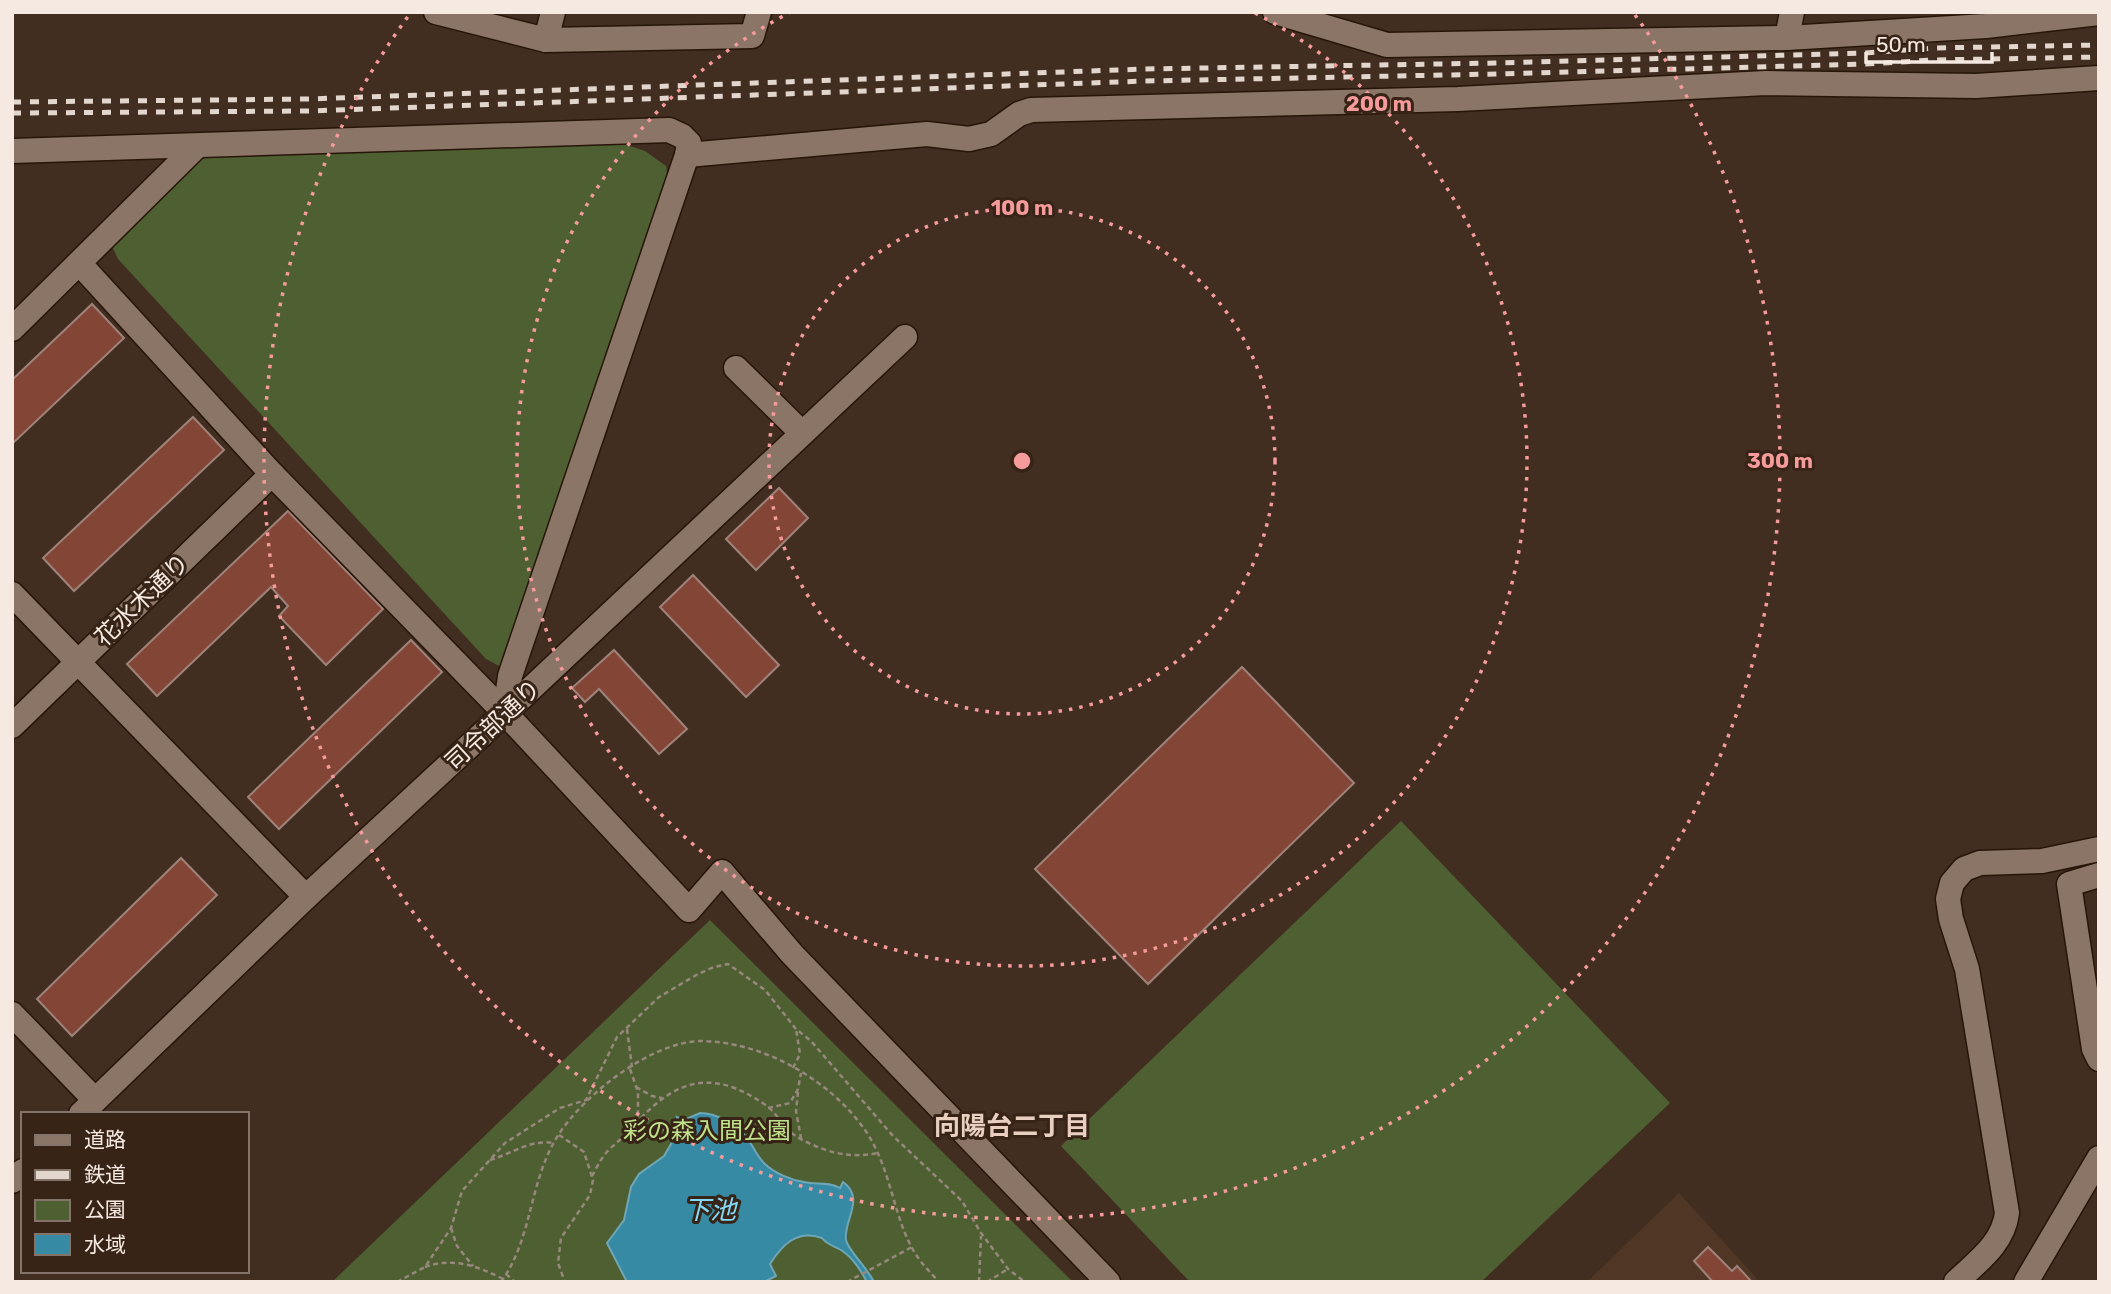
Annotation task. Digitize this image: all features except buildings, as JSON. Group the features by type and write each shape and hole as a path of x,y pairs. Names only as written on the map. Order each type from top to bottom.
{"street":[{"path":"436,12 546,40 752,36 760,12"},
{"path":"546,40 553,12"},
{"path":"1275,12 1387,45 1787,38 1860,23 2099,13"},
{"path":"1787,38 1791,12"},
{"path":"687,155 927,134 969,139 991,134 1019,114 1031,110 1458,99 1766,83 1976,86 2099,78"},
{"path":"12,151 669,130 689,143 510,676 505,713"},
{"path":"12,329 197,146"},
{"path":"80,264 272,474 505,713 689,911 722,872 792,954 1108,1282"},
{"name":"司令部通り","path":"88,1107 306,897 905,337"},
{"path":"736,369 802,433"},
{"name":"花水木通り","path":"12,726 272,474"},
{"path":"12,594 306,897"},
{"path":"1956,1282 2000,1239 2006,1226 2007,1213 1967,969 1951,919 1948,899 1952,883 1964,869 1980,863 2042,861 2099,849"},
{"path":"2099,875 2069,884 2094,1049 2099,1059"},
{"path":"12,1014 88,1107"},
{"path":"2026,1282 2099,1158"}],"path":[{"path":"425,1267 451,1228 459,1196 486,1161 518,1133 560,1108 586,1100 617,1037 671,988 714,967 728,964 765,990 796,1029 811,1041 893,1136 961,1201 1008,1269 1025,1282"},
{"path":"627,1029 638,1120"},
{"path":"793,1068 800,1054 796,1029"},
{"path":"397,1282 439,1262 480,1267 502,1280 520,1245 540,1172 558,1135 586,1100 611,1079 631,1067 675,1046 700,1041 727,1044 778,1059 823,1086 850,1112 878,1153 912,1247 939,1282"},
{"path":"801,1073 796,1111 802,1139"},
{"path":"592,1176 605,1154 662,1098 681,1088 707,1081 734,1087 768,1108 794,1135 822,1149 849,1157 878,1153"},
{"path":"636,1087 662,1098"},
{"path":"768,1108 790,1103 799,1089"},
{"path":"558,1135 584,1152 592,1176 590,1195 564,1233 559,1246 558,1263 565,1282"},
{"path":"486,1161 533,1143 554,1143"},
{"path":"451,1228 457,1246 473,1266"},
{"path":"979,1282 981,1233"},
{"path":"847,1282 912,1247"},
{"path":"987,1282 1008,1269"},
{"path":"506,1274 515,1282"}],"shaded area":[{"path":"1679,1193 1760,1282 1587,1282"}],"green space":[{"path":"617,142 645,151 666,166 668,181 503,668 486,659 118,259 112,246 200,155"},
{"path":"1401,821 1670,1103 1481,1282 1190,1282 1061,1146"},
{"name":"彩の森入間公園","path":"710,920 1073,1282 332,1282"}],"water":[{"name":"下池","path":"700,1113 719,1117 737,1128 762,1161 788,1178 840,1188 843,1182 850,1188 853,1202 846,1240 874,1282 867,1282 856,1264 841,1250 822,1238 805,1236 785,1245 770,1264 776,1276 764,1282 627,1282 607,1243 624,1220 631,1187 639,1174 664,1156 679,1123 677,1117 684,1120"}],"railway":[{"path":"12,102 309,99 1145,69 1497,63 2099,45"},
{"path":"12,113 309,111 1145,81 2099,57"}],"district":[{"name":"向陽台二丁目","path":"1012,1126"}]}
